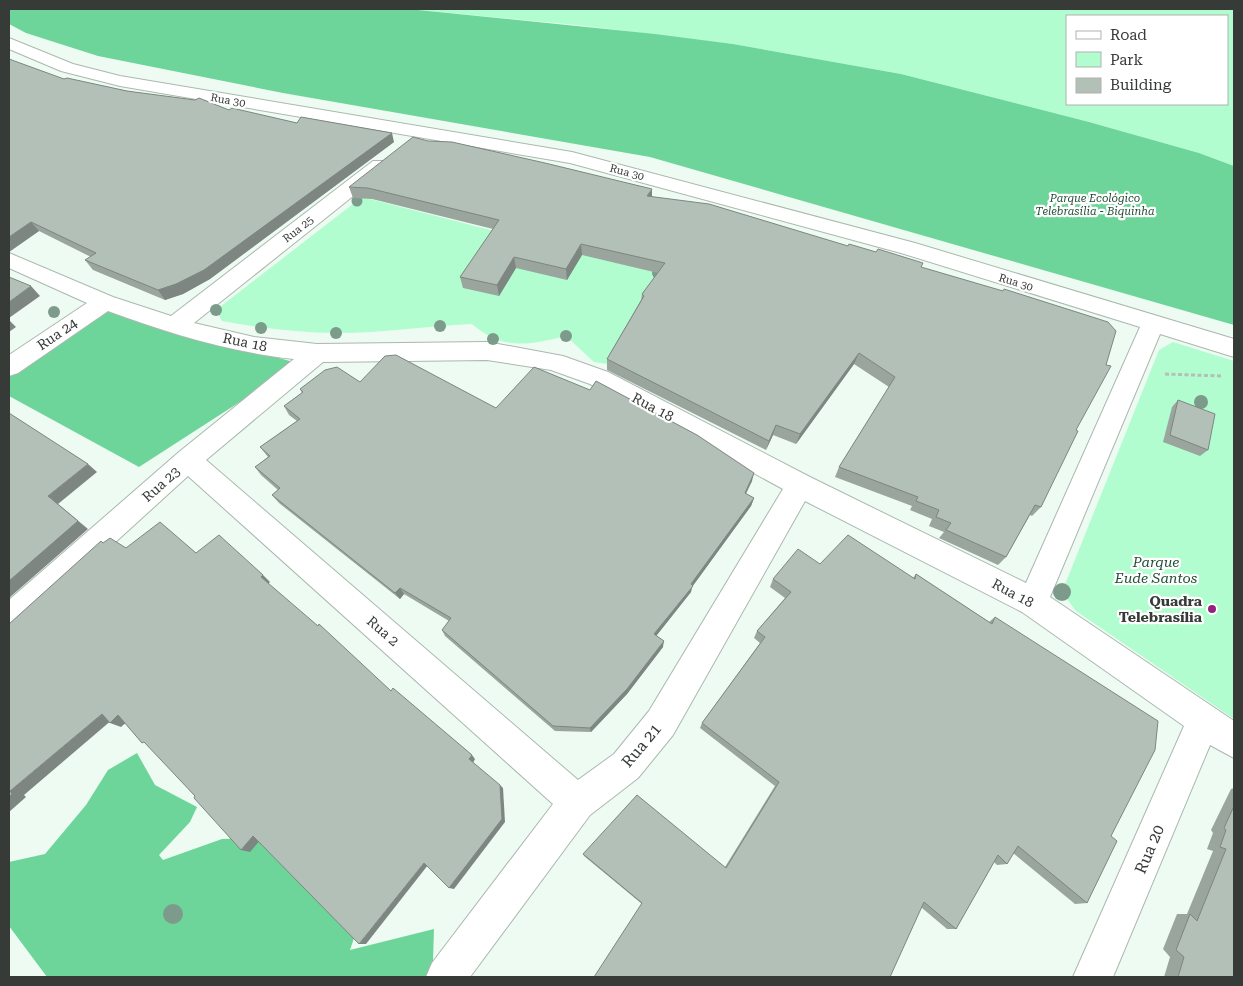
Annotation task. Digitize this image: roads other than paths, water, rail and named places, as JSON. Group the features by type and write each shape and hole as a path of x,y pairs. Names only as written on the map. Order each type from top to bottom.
{"street":[{"name":"Rua 30","path":"9,43 67,68 120,81 572,158 908,248 1234,348"},
{"name":"Rua 25","path":"174,326 421,133"},
{"name":"Rua 18","path":"9,260 105,302 174,326 254,346 317,353 487,351 554,362 599,378 800,485 1033,602 1234,741"},
{"name":"Rua 24","path":"9,367 105,302"},
{"path":"1033,602 1153,324"},
{"name":"Rua 23","path":"9,619 188,460 317,353"},
{"name":"Rua 2","path":"188,460 577,802"},
{"name":"Rua 21","path":"446,977 577,802 626,766 661,723 800,485"},
{"name":"Rua 20","path":"1094,977 1204,720"}],"place":[{"name":"Quadra Telebrasília","path":"1212,609"}],"park label":[{"name":"Parque Ecológico Telebrasília - Biquinha","path":"1095,204"},
{"name":"Parque Eude Santos","path":"1156,570"}]}
